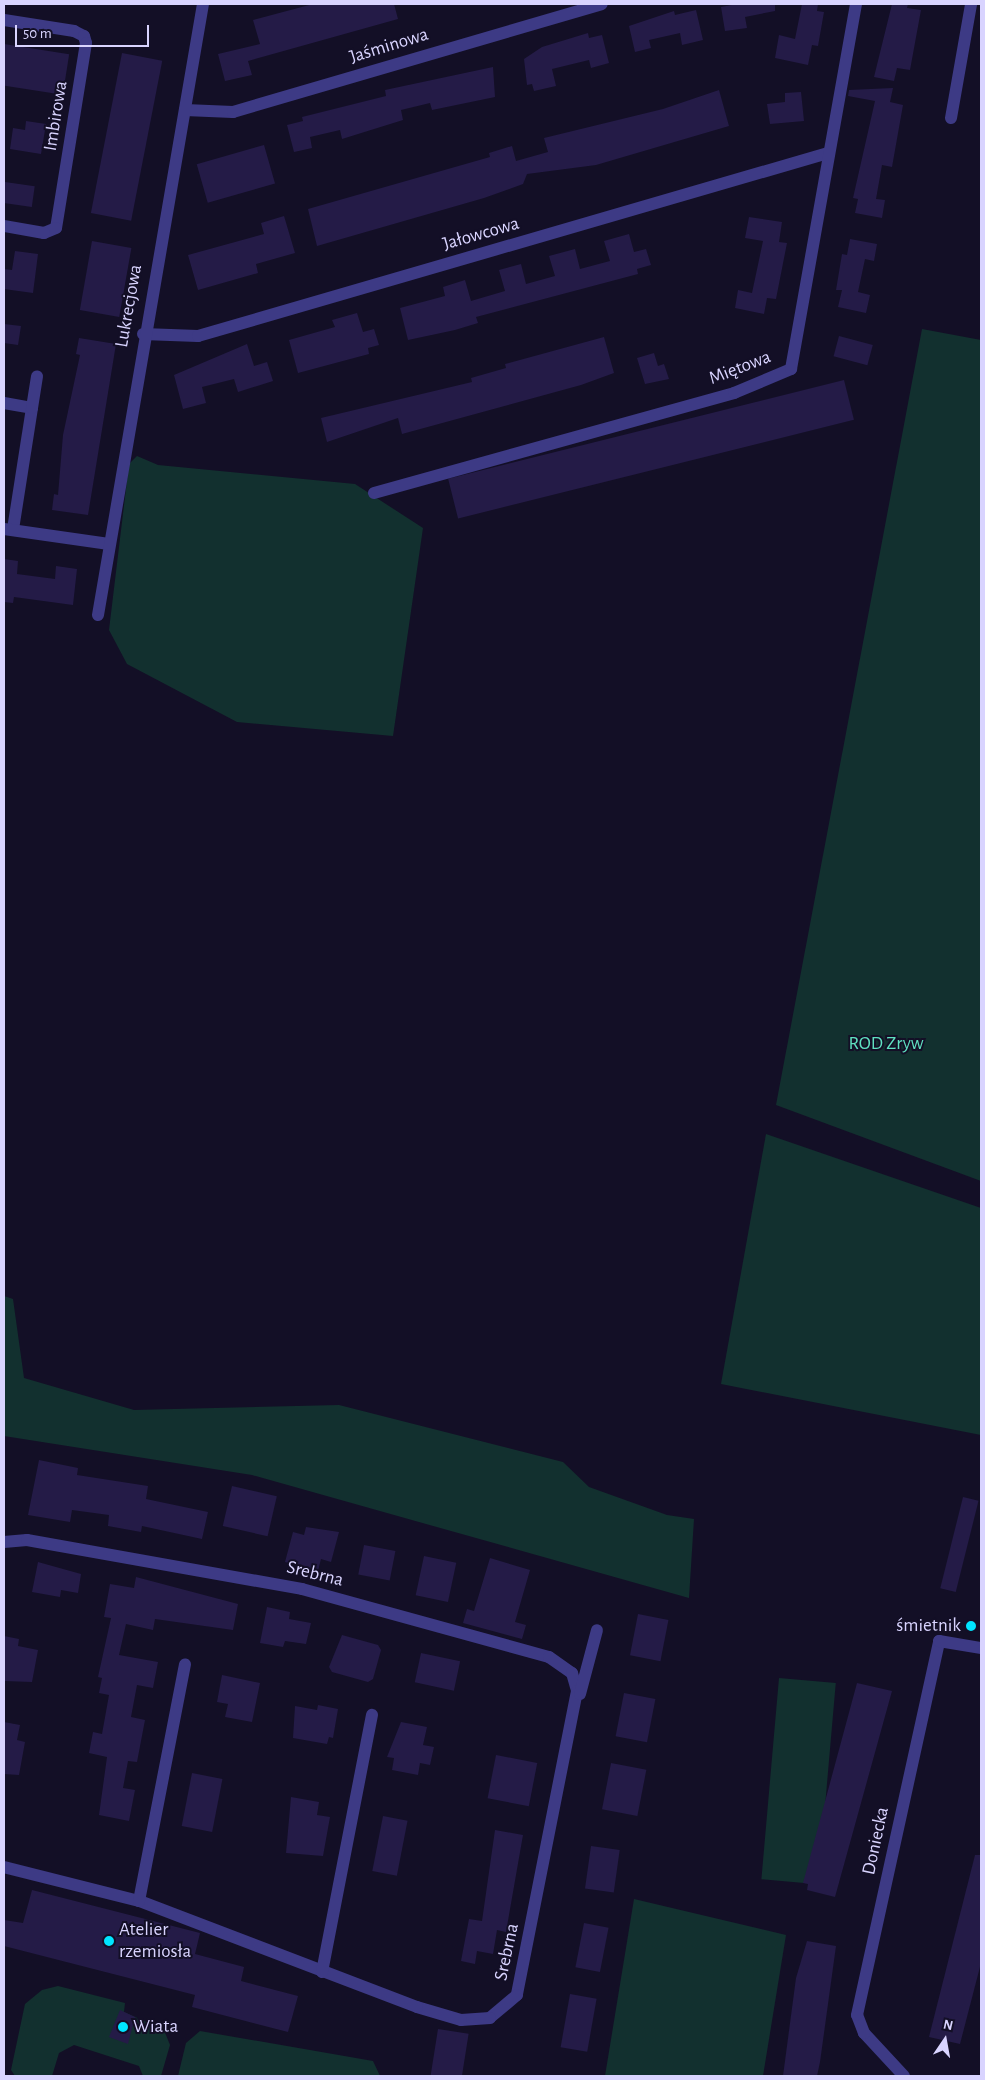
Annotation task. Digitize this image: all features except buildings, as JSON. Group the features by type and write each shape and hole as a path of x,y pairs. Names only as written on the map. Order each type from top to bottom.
{"street":[{"name":"Lukrecjowa","path":"98,615 143,334 203,4"},
{"name":"Jaśminowa","path":"185,110 233,112 602,4"},
{"name":"Miętowa","path":"374,493 734,393 791,369 856,4"},
{"path":"950,118 971,4"},
{"name":"Imbirowa","path":"4,20 74,31 84,36 86,43 56,228 49,233 4,226"},
{"name":"Jałowcowa","path":"143,334 198,336 828,153"},
{"path":"37,376 8,530 109,544"},
{"path":"4,403 32,408"},
{"name":"Srebrna","path":"4,1542 27,1540 252,1577 449,1628 563,1664 576,1680 576,1708"},
{"name":"Srebrna","path":"4,1867 139,1901 322,1972 460,2020 490,2018 509,2005 517,1995 576,1708 597,1630"},
{"name":"Doniecka","path":"904,2076 864,2033 857,2015 939,1641 981,1648"},
{"path":"139,1901 184,1664"},
{"path":"322,1972 372,1715"}],"green space":[{"name":"ROD Zryw","path":"922,329 981,340 981,1181 776,1105"},
{"path":"137,456 158,465 355,484 423,528 393,736 237,722 127,664 109,630 129,464"},
{"path":"766,1134 981,1208 981,1435 721,1384"},
{"path":"4,1296 13,1299 24,1378 134,1410 339,1405 563,1462 589,1487 667,1515 694,1519 689,1598 252,1475 4,1436"},
{"path":"779,1678 836,1683 818,1884 761,1879"},
{"path":"634,1899 786,1935 763,2076 605,2076"},
{"path":"58,1986 125,2003 124,2012 164,2030 170,2045 161,2076 143,2076 139,2066 74,2045 59,2053 52,2076 15,2076 11,2070 25,2004 42,1990"},
{"path":"200,2031 373,2061 380,2076 178,2076 186,2043"}],"place":[{"name":"śmietnik","path":"971,1626"},
{"name":"Atelier rzemiosła","path":"109,1941"},
{"name":"Wiata","path":"123,2027"}]}
